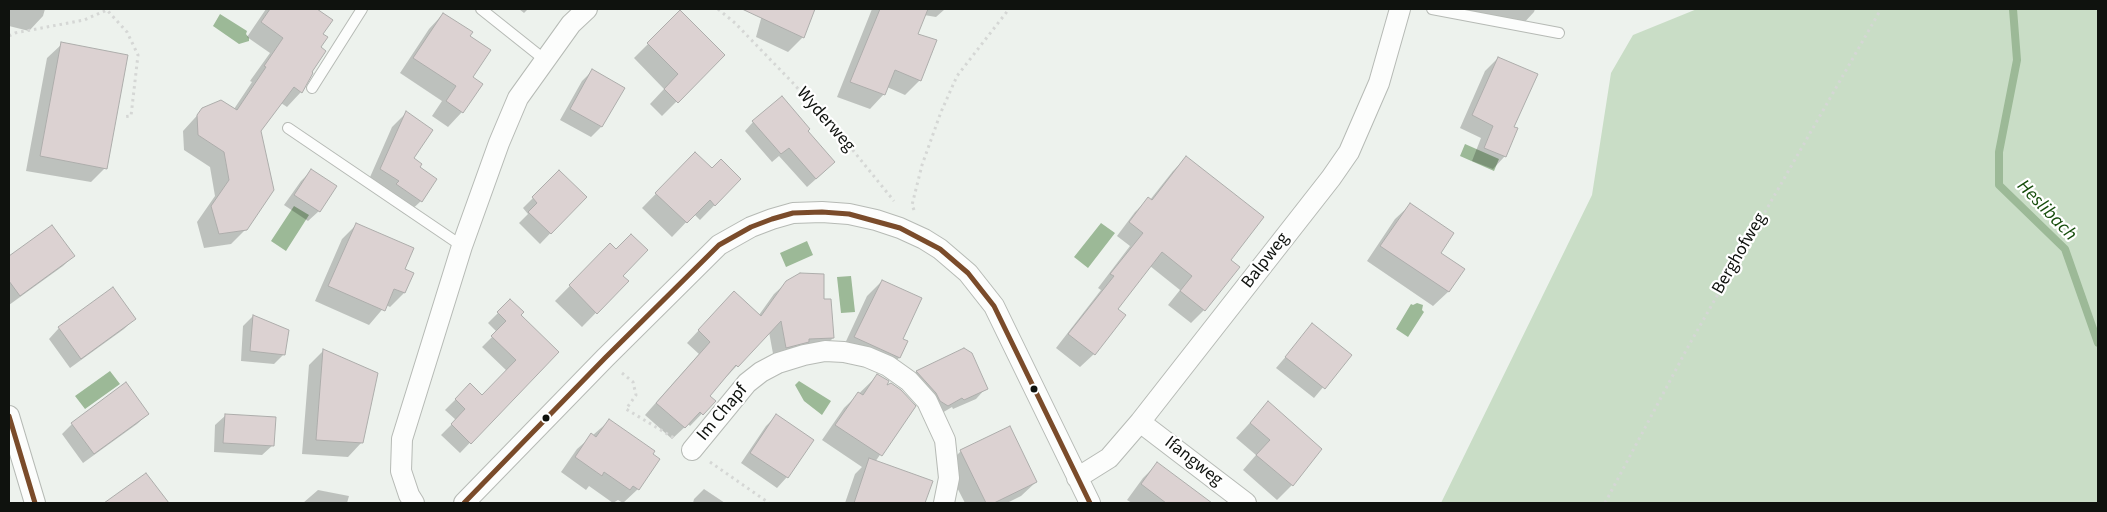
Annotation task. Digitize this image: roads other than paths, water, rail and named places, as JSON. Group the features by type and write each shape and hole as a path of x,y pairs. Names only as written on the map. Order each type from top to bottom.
{"street":[{"path":"414,503 409,495 401,471 402,439 462,246 518,98 571,24 587,9"},
{"name":"Balpweg","path":"1077,478 1109,458 1140,422 1331,178 1349,152 1379,83 1400,9"},
{"path":"464,503 605,358 720,245 743,231 765,222 794,214 822,212 849,214 876,220 924,239 954,260 968,273 994,306 1090,503"},
{"name":"Im Chapf","path":"692,450 742,389 761,372 778,363 804,355 825,350 844,352 866,357 888,366 909,381 926,401 945,440 949,478 944,503"},
{"path":"9,416 35,503"},
{"name":"Ifangweg","path":"1140,422 1246,503"}],"lane":[{"path":"312,88 362,9"},
{"path":"481,9 544,60"},
{"path":"1432,9 1559,33"},
{"path":"288,128 462,246"}],"waterway":[{"name":"Heslibach","path":"2013,9 2017,60 1999,152 1999,185 2065,249 2098,343"}]}
